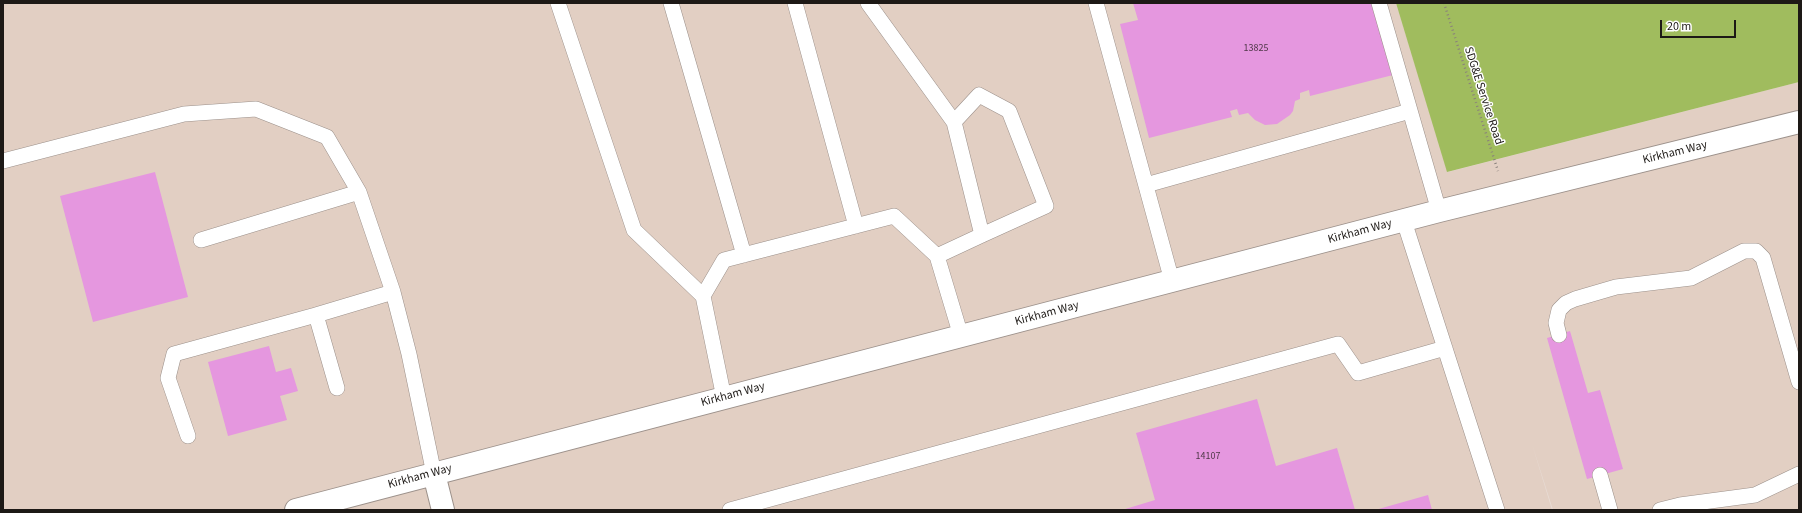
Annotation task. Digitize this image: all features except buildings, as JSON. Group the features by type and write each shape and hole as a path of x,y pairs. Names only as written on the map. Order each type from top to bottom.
{"main road":[{"name":"Kirkham Way","path":"296,510 1404,220 1799,122"},
{"path":"434,474 444,510"}],"lane":[{"path":"558,3 634,230 703,296 724,398"},
{"path":"671,3 744,255"},
{"path":"795,3 856,226"},
{"path":"868,3 954,122 982,235"},
{"path":"1096,3 1172,281"},
{"path":"1379,3 1439,212"},
{"path":"937,256 1046,206 1009,111 979,94 954,122"},
{"path":"3,161 184,114 256,109 327,137 359,192 393,292 409,354 434,474"},
{"path":"1146,185 1410,111"},
{"path":"202,240 359,192"},
{"path":"703,296 724,260 894,216 937,256 960,336"},
{"path":"1404,220 1497,510"},
{"path":"1559,335 1556,323 1559,310 1566,303 1575,299 1616,287 1690,278 1744,250 1756,251 1764,258 1799,382"},
{"path":"188,436 168,378 174,354 316,316 393,292"},
{"path":"316,316 337,388"},
{"path":"730,510 1338,344 1358,373 1445,348"},
{"path":"1660,510 1680,504 1754,495 1799,474"},
{"path":"1600,475 1610,510"}],"path":[{"name":"SDG&E Service Road","path":"1444,3 1506,194"}],"shaded area":[{"path":"3,3 1396,3 1448,172 1799,82 1799,510 1553,510 1532,444 1552,510 3,510"}],"green space":[{"path":"1396,3 1799,3 1799,82 1447,172"}]}
